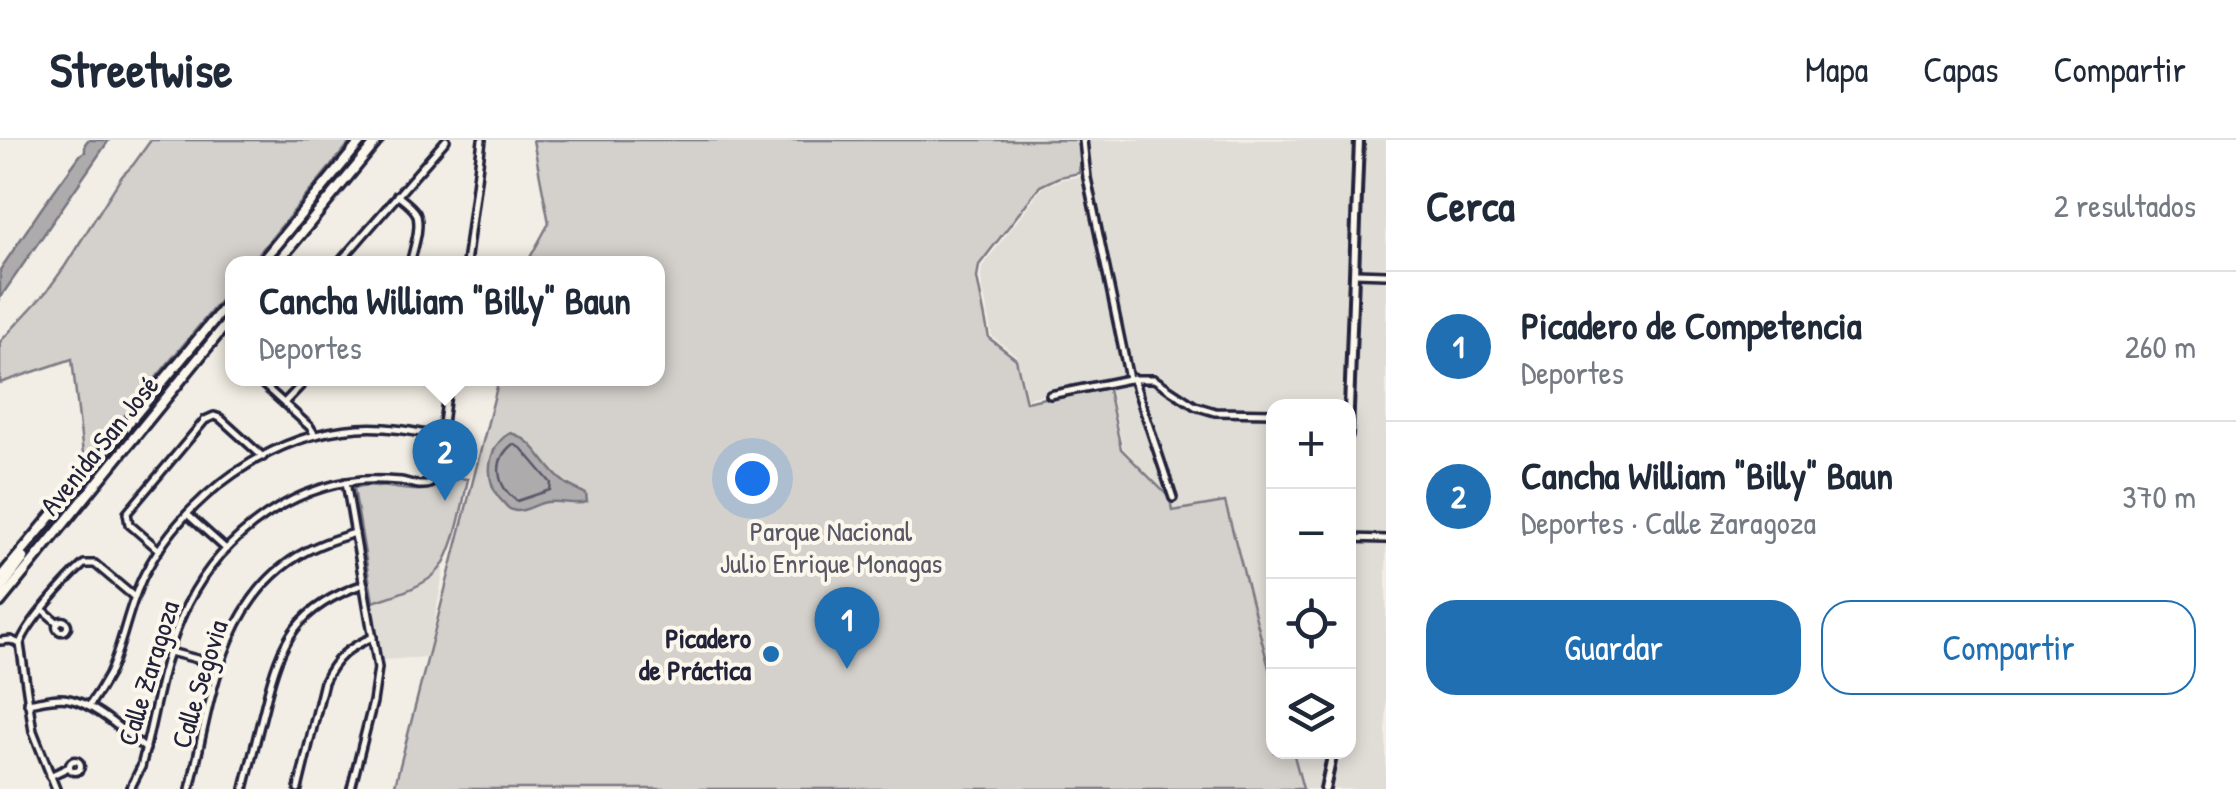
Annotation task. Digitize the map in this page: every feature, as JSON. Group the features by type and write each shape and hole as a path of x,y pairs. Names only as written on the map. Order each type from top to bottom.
{"main road":[{"path":"267,256 362,140"},
{"path":"283,256 378,140"},
{"name":"Avenida San José","path":"0,578 225,307"},
{"name":"Avenida San José","path":"0,602 225,325"},
{"path":"0,590 30,544"}],"street":[{"path":"345,256 446,140"},
{"path":"467,256 482,140"},
{"path":"1083,140 1087,178 1131,378 1174,498"},
{"path":"1350,399 1359,140"},
{"path":"397,195 417,216 412,256"},
{"path":"1354,273 1386,274"},
{"path":"1050,395 1131,378 1154,379 1195,406 1215,412 1266,413"},
{"path":"265,386 316,436"},
{"path":"284,403 300,386"},
{"name":"Calle Zaragoza","path":"130,789 141,767 180,621 192,594 226,549 284,504 318,490 371,480 428,484 436,477 448,386"},
{"path":"159,550 129,524 127,513 205,420 220,418 263,457"},
{"path":"89,706 108,676 134,596 159,550 188,514 226,480 263,457 316,436 344,430 407,430 441,437"},
{"path":"346,482 378,668 351,789"},
{"path":"188,514 226,549"},
{"name":"Calle Segovia","path":"190,789 220,665 242,613 269,578 288,562 355,533"},
{"path":"1356,538 1386,539"},
{"path":"56,789 32,731 17,643 79,568 88,563 98,566 134,596"},
{"path":"244,789 274,668 284,644 314,608 364,584"},
{"path":"43,610 58,623"},
{"path":"298,789 328,672 346,650 373,637"},
{"path":"1,641 17,643"},
{"path":"170,652 220,665"},
{"path":"28,702 63,698 89,706 146,749"},
{"path":"1322,789 1331,759"},
{"path":"50,776 70,768"}],"shaded area":[{"path":"1079,140 1386,140 1386,789 1303,789 1295,759 1356,759 1356,399 1266,399 1266,657 1225,502 1172,511 1170,497 1123,448 1108,381 1027,398 1017,356 992,336 982,267 1043,187 1080,177 1083,153"},
{"path":"445,562 428,657 382,660 373,602 421,583"}],"green space":[{"path":"151,140 352,140 257,256 225,256 225,294 81,468 83,454 72,359 0,383 0,342 47,291"},
{"name":"Parque Nacional Julio Enrique Monagas","path":"533,140 1079,140 1079,173 1040,186 979,265 977,278 989,338 1016,359 1026,402 1107,385 1121,449 1170,498 1172,511 1225,502 1266,657 1266,759 1295,759 1303,789 394,789 497,386 665,386 665,256 531,256 549,223"},
{"path":"441,476 468,479 444,563 424,582 373,602 354,488 430,489 439,485"}],"water":[{"path":"88,140 109,140 0,298 0,270 85,152"},
{"path":"510,433 533,447 564,482 586,494 587,502 547,502 520,511 508,508 492,485 490,466 496,447"}],"place":[{"name":"Cancha William \"Billy\" Baun","path":"445,501"},
{"name":"Picadero de Práctica","path":"771,654"},
{"name":"Picadero de Competencia","path":"847,669"}]}
